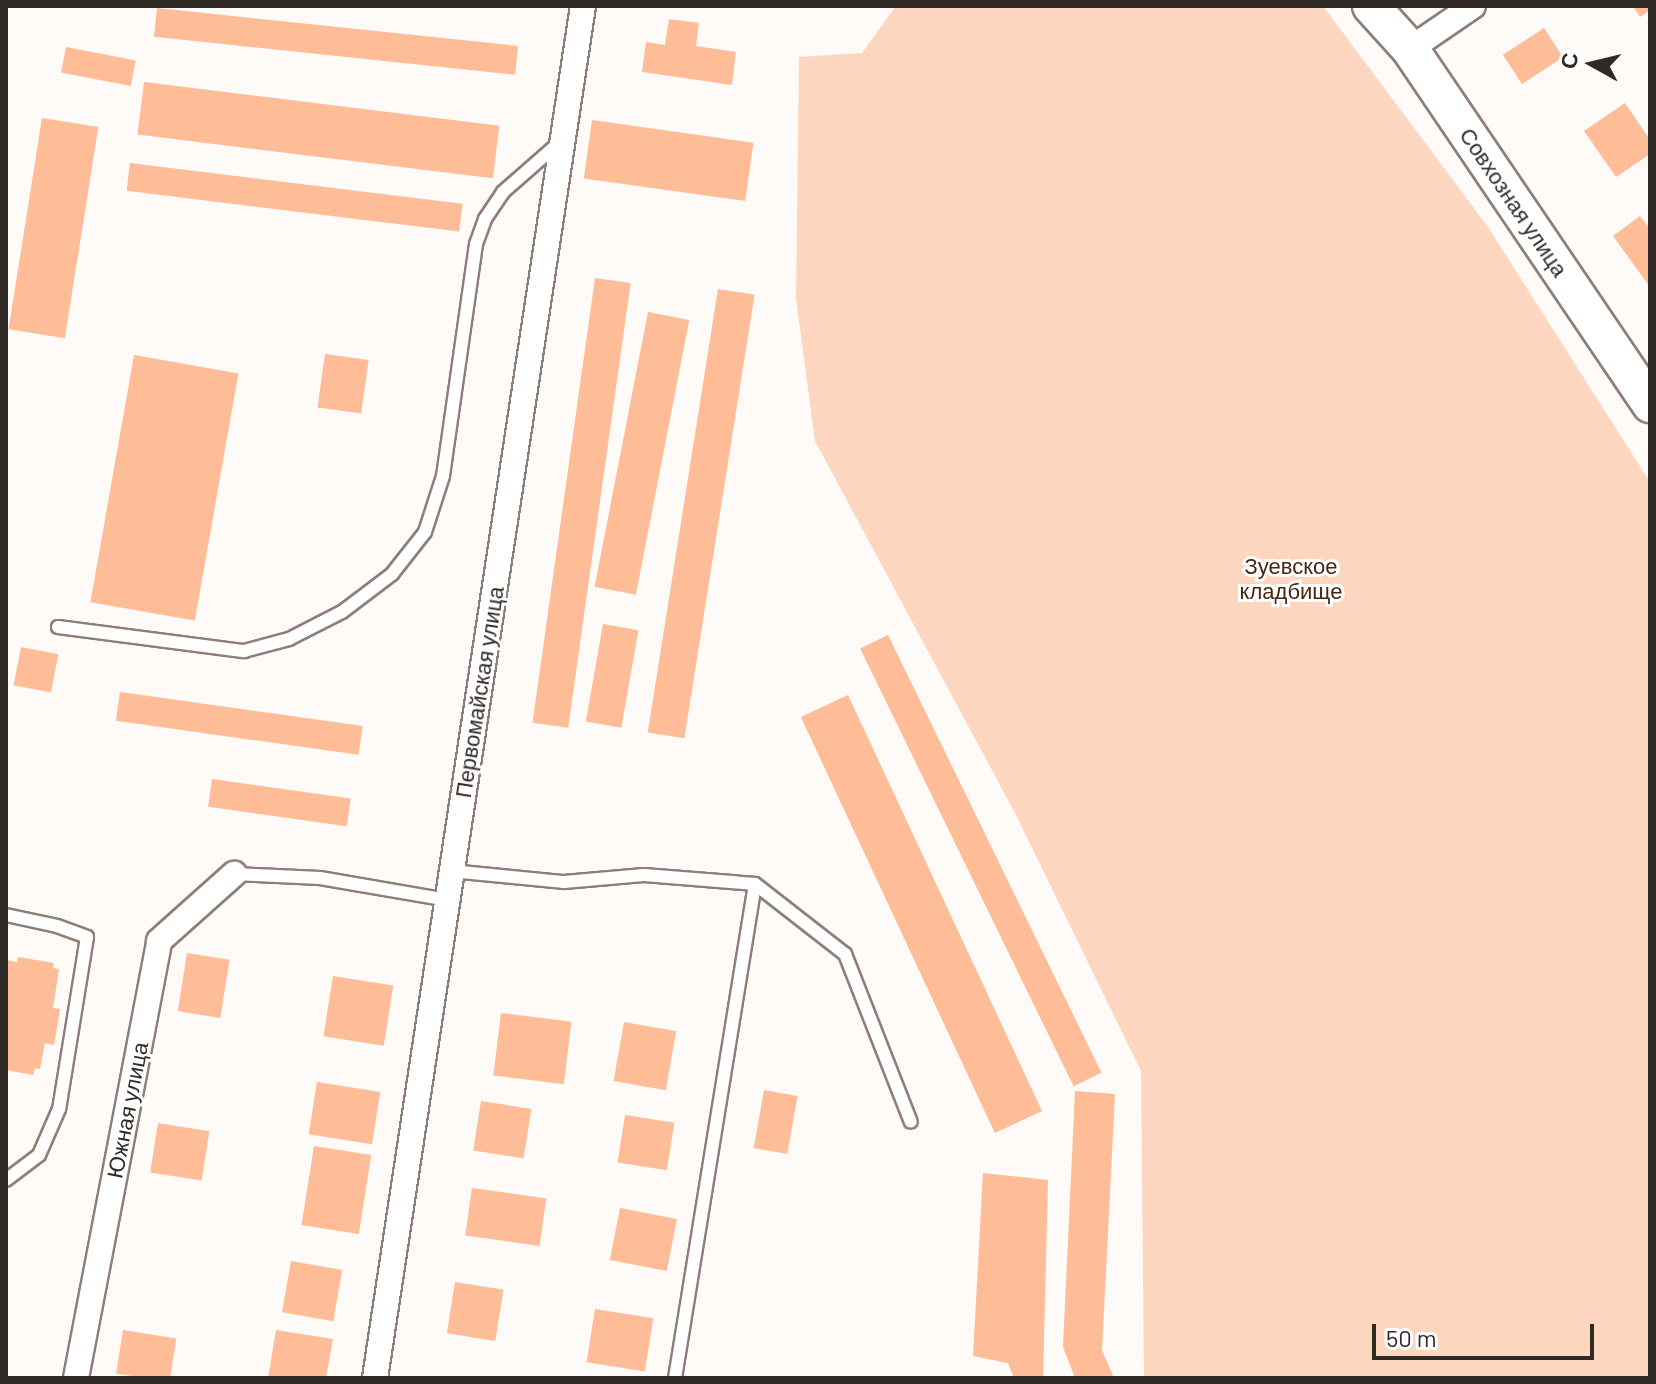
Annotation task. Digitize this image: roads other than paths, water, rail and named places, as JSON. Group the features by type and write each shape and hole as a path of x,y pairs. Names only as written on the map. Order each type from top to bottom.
{"street":[{"name":"Первомайская улица","path":"375,1378 583,6"},
{"name":"Совхозная улица","path":"1371,6 1410,49 1650,404"},
{"path":"1410,49 1473,6"},
{"name":"Южная улица","path":"76,1378 159,941 234,874"}],"lane":[{"path":"58,627 244,651 289,639 342,612 392,574 425,532 443,476 476,244 485,219 503,192 547,157 563,138"},
{"path":"451,871 564,882 644,875 755,884 845,954 911,1122"},
{"path":"234,874 320,878 447,900"},
{"path":"675,1378 755,884"},
{"path":"6,915 57,926 87,937 59,1109 39,1155 6,1180"}],"park label":[{"name":"Зуевское кладбище","path":"1291,578"}]}
